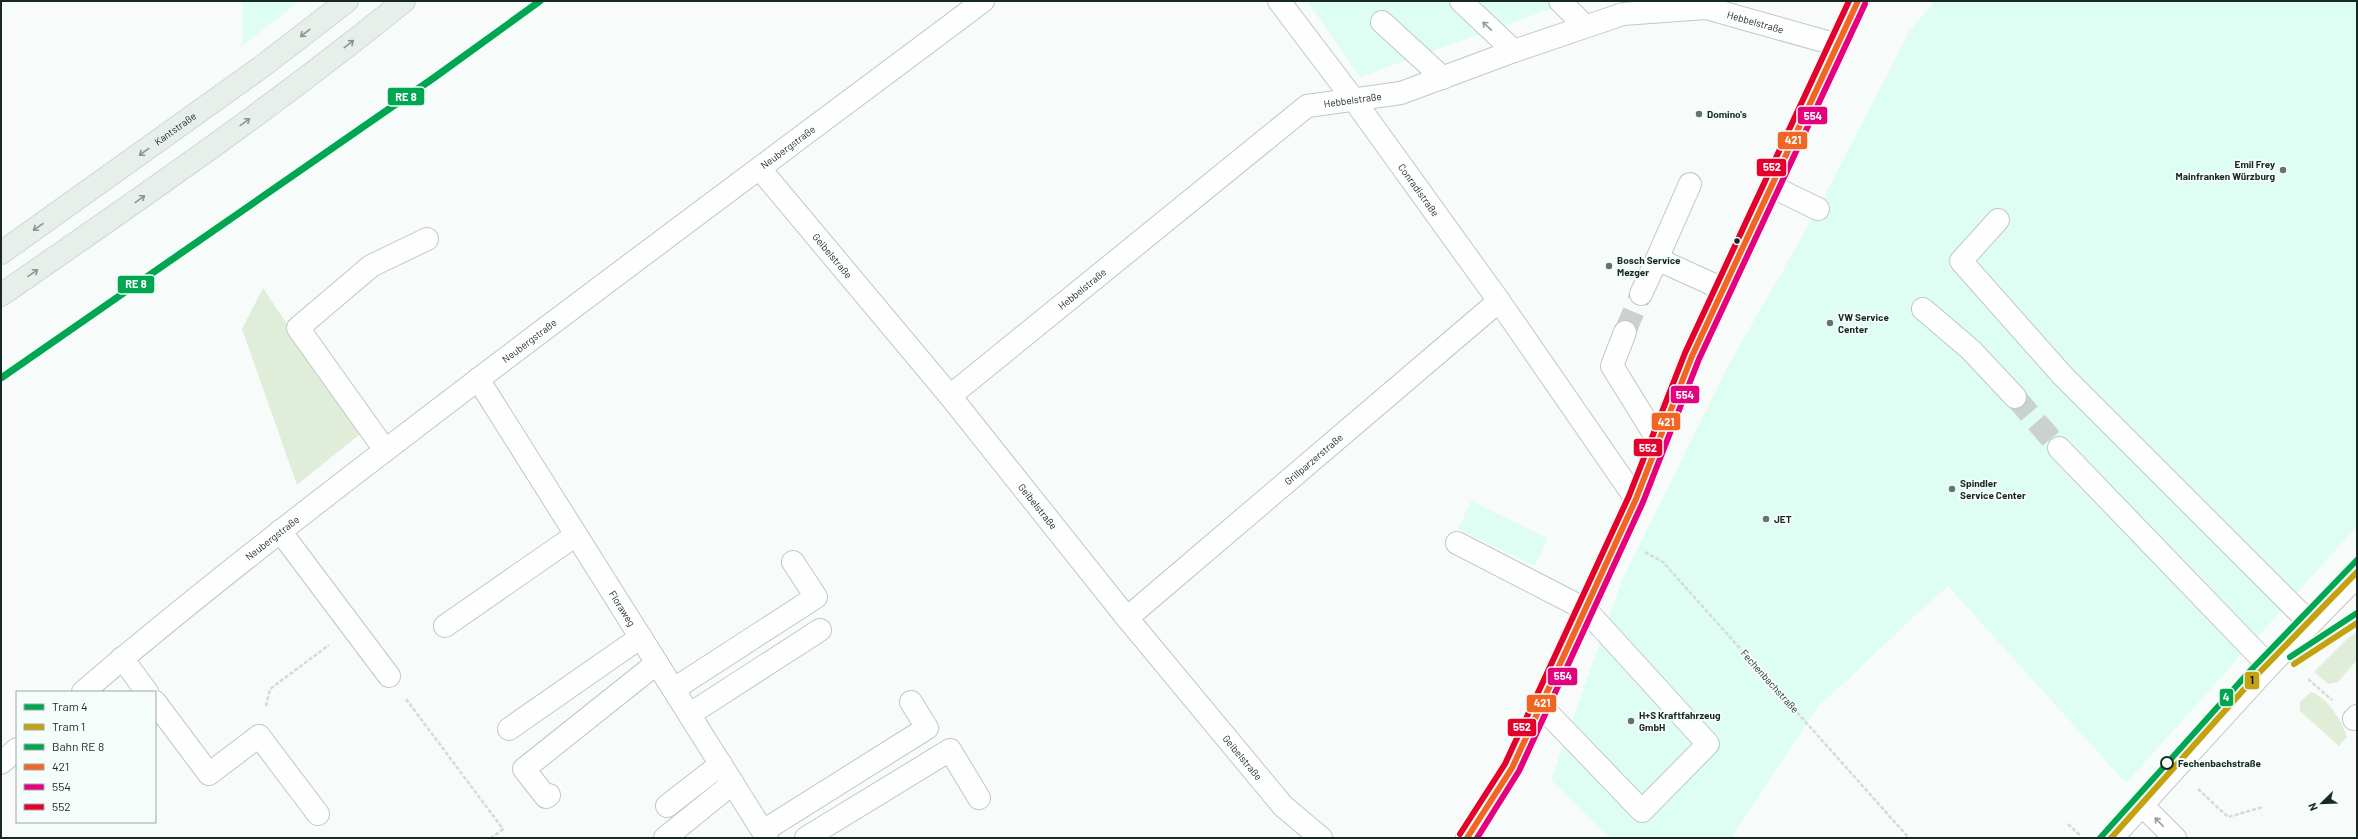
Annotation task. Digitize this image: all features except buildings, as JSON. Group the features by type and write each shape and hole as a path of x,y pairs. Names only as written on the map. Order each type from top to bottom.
{"main road":[{"name":"Kantstraße","path":"1,253 264,65 347,1"},
{"path":"1,295 109,221 293,88 404,1"}],"street":[{"name":"Neubergstraße","path":"84,691 122,658 280,531 588,294 760,169 983,1"},
{"name":"Conradistraße","path":"1279,1 1354,100 1499,301 1636,499"},
{"path":"1461,1 1514,51"},
{"path":"1560,1 1585,26"},
{"path":"1467,838 1512,768 1541,706 1636,499 1692,356 1773,187 1819,83 1858,1"},
{"name":"Hebbelstraße","path":"950,396 1307,106 1401,94 1514,51 1623,14 1709,4 1838,45"},
{"path":"1382,22 1443,78"},
{"name":"Geibelstraße","path":"760,169 950,396 1127,618 1283,806 1321,838"},
{"path":"1641,294 1690,184"},
{"path":"1773,187 1818,209"},
{"path":"1998,220 1961,261 2062,374 2310,623"},
{"path":"385,450 298,328 371,266 427,239"},
{"path":"1657,259 1723,289"},
{"name":"Grillparzerstraße","path":"1127,618 1499,301"},
{"path":"1923,309 1971,350 2015,397"},
{"path":"1625,332 1612,366 1659,442"},
{"name":"Floraweg","path":"478,379 765,834"},
{"path":"2059,448 2269,666"},
{"path":"280,531 389,676"},
{"path":"445,626 576,535"},
{"path":"1457,543 1585,609 1708,744 1642,811 1541,706"},
{"path":"674,689 816,597 793,562"},
{"path":"2112,838 2269,666 2357,576"},
{"path":"690,714 820,630"},
{"path":"509,729 641,637"},
{"path":"122,658 147,691"},
{"path":"549,795 546,797 524,769 657,663"},
{"path":"765,834 927,728 911,702"},
{"path":"156,703 209,774 259,736 318,814"},
{"path":"1,763 16,750"},
{"path":"806,838 950,750 979,798"},
{"path":"667,806 721,764"},
{"path":"665,838 733,783"},
{"path":"2142,805 2174,838"}],"path":[{"name":"Fechenbachstraße","path":"1618,540 1663,562 1909,838"},
{"path":"259,736 270,690 352,628"},
{"path":"389,676 503,829 491,838"},
{"path":"2176,768 2228,817 2264,807"},
{"path":"2068,824 2084,838"}],"shaded area":[{"path":"242,1 300,1 242,46"},
{"path":"1307,1 1572,1 1360,77"},
{"path":"1935,1 2357,1 2357,526 2126,783 1948,586 1818,706 1731,838 1610,838 1551,780 1623,578 1728,366 1818,209 1909,32"},
{"path":"263,288 360,434 297,485 242,329"},
{"path":"1471,501 1548,538 1535,566 1458,529"},
{"path":"2357,632 2357,660 2338,682 2328,684 2314,672 2346,640"},
{"path":"2311,692 2323,699 2329,705 2342,724 2347,737 2339,746 2300,711 2300,702"}],"tunnel":[{"path":"1625,332 1641,294"},
{"path":"2015,397 2059,448"}],"tram line":[{"name":"4","path":"2100,838 2249,672 2357,560"},
{"name":"1","path":"2111,838 2255,677 2357,572"},
{"name":"4","path":"2290,657 2357,613"},
{"name":"1","path":"2294,664 2357,623"}],"transit line":[{"path":"1,378 435,77 540,1"},
{"name":"552","path":"1460,834 1505,764 1629,496 1685,353 1849,1"},
{"name":"421","path":"1467,838 1512,768 1636,499 1692,356 1858,1"},
{"name":"554","path":"1477,838 1519,771 1643,502 1699,359 1865,4"}],"place":[{"name":"Domino's","path":"1699,114"},
{"name":"Emil Frey Mainfranken Würzburg","path":"2283,170"},
{"name":"Bosch Service Mezger","path":"1609,266"},
{"name":"VW Service Center","path":"1830,323"},
{"name":"Spindler Service Center","path":"1952,489"},
{"name":"JET","path":"1766,519"},
{"name":"H+S Kraftfahrzeug GmbH","path":"1631,721"},
{"name":"Fechenbachstraße","path":"2167,763"}]}
